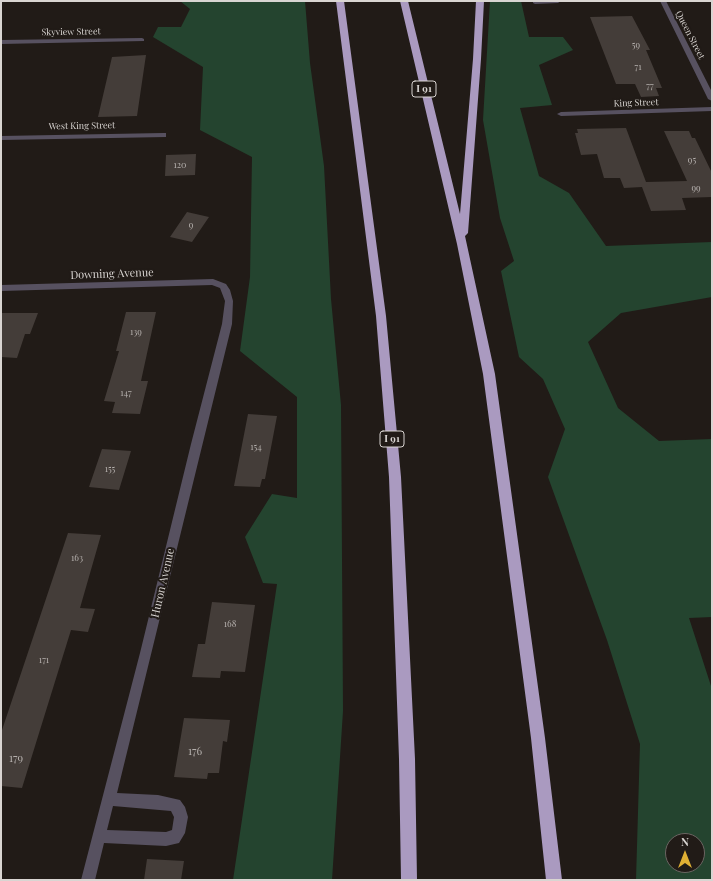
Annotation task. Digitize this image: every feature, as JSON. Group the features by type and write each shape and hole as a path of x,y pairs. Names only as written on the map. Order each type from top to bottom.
{"highway":[{"name":"I 91","path":"340,1 381,316 395,477 407,760 409,880"},
{"name":"I 91","path":"404,1 462,244 489,374 538,738 554,880"},
{"path":"462,244 468,152 477,58 480,1"}],"street":[{"path":"535,2 558,1"},
{"name":"Queen Street","path":"663,1 712,98"},
{"name":"Skyview Street","path":"1,42 142,40"},
{"name":"King Street","path":"561,114 712,109"},
{"name":"West King Street","path":"1,138 162,135"},
{"name":"Downing Avenue","path":"1,288 196,282 213,282 223,286"},
{"name":"Huron Avenue","path":"88,880 146,653 194,452 227,324 229,301 226,290 223,286"},
{"path":"99,836 166,839 174,838 178,833 181,817 180,812 175,805 158,802 108,799"}],"green space":[{"path":"180,1 305,1 310,63 324,166 331,299 341,405 343,711 332,880 233,880 277,584 263,583 245,537 272,494 297,498 297,397 240,351 250,277 252,157 200,130 203,67 153,37 158,27 181,27 190,9"},
{"path":"490,1 521,1 529,37 563,37 573,50 539,65 552,105 520,108 539,176 569,193 606,246 712,242 712,297 621,313 588,342 618,408 659,441 712,439 712,617 689,618 712,689 712,880 636,880 640,744 607,640 548,477 565,429 543,379 519,357 501,271 514,261 500,218 483,120"}],"building":[{"path":"632,16 650,50 646,50 662,88 656,88 659,96 641,97 635,84 616,84 590,17"},
{"path":"146,55 137,116 98,117 112,57"},
{"path":"626,128 646,182 687,181 664,131 689,131 692,138 695,138 712,173 712,197 682,198 686,210 651,211 642,187 624,188 620,178 604,178 597,154 581,155 575,133 578,133 577,129"},
{"path":"196,154 195,175 165,176 166,155"},
{"path":"187,212 209,217 192,242 170,237"},
{"path":"126,312 156,312 141,381 148,381 140,414 112,413 115,402 104,401 119,351 116,351"},
{"path":"1,313 38,313 30,334 25,334 17,358 1,357"},
{"path":"248,414 277,416 265,479 262,479 260,487 234,486"},
{"path":"102,449 131,451 119,490 89,487"},
{"path":"68,533 101,535 80,608 95,609 88,632 71,630 22,788 1,786 1,733"},
{"path":"212,602 255,605 245,672 221,671 220,678 192,677 198,644 205,644"},
{"path":"184,718 230,720 227,742 223,741 219,773 208,773 207,779 174,777"},
{"path":"147,859 184,861 181,880 144,880"}]}
